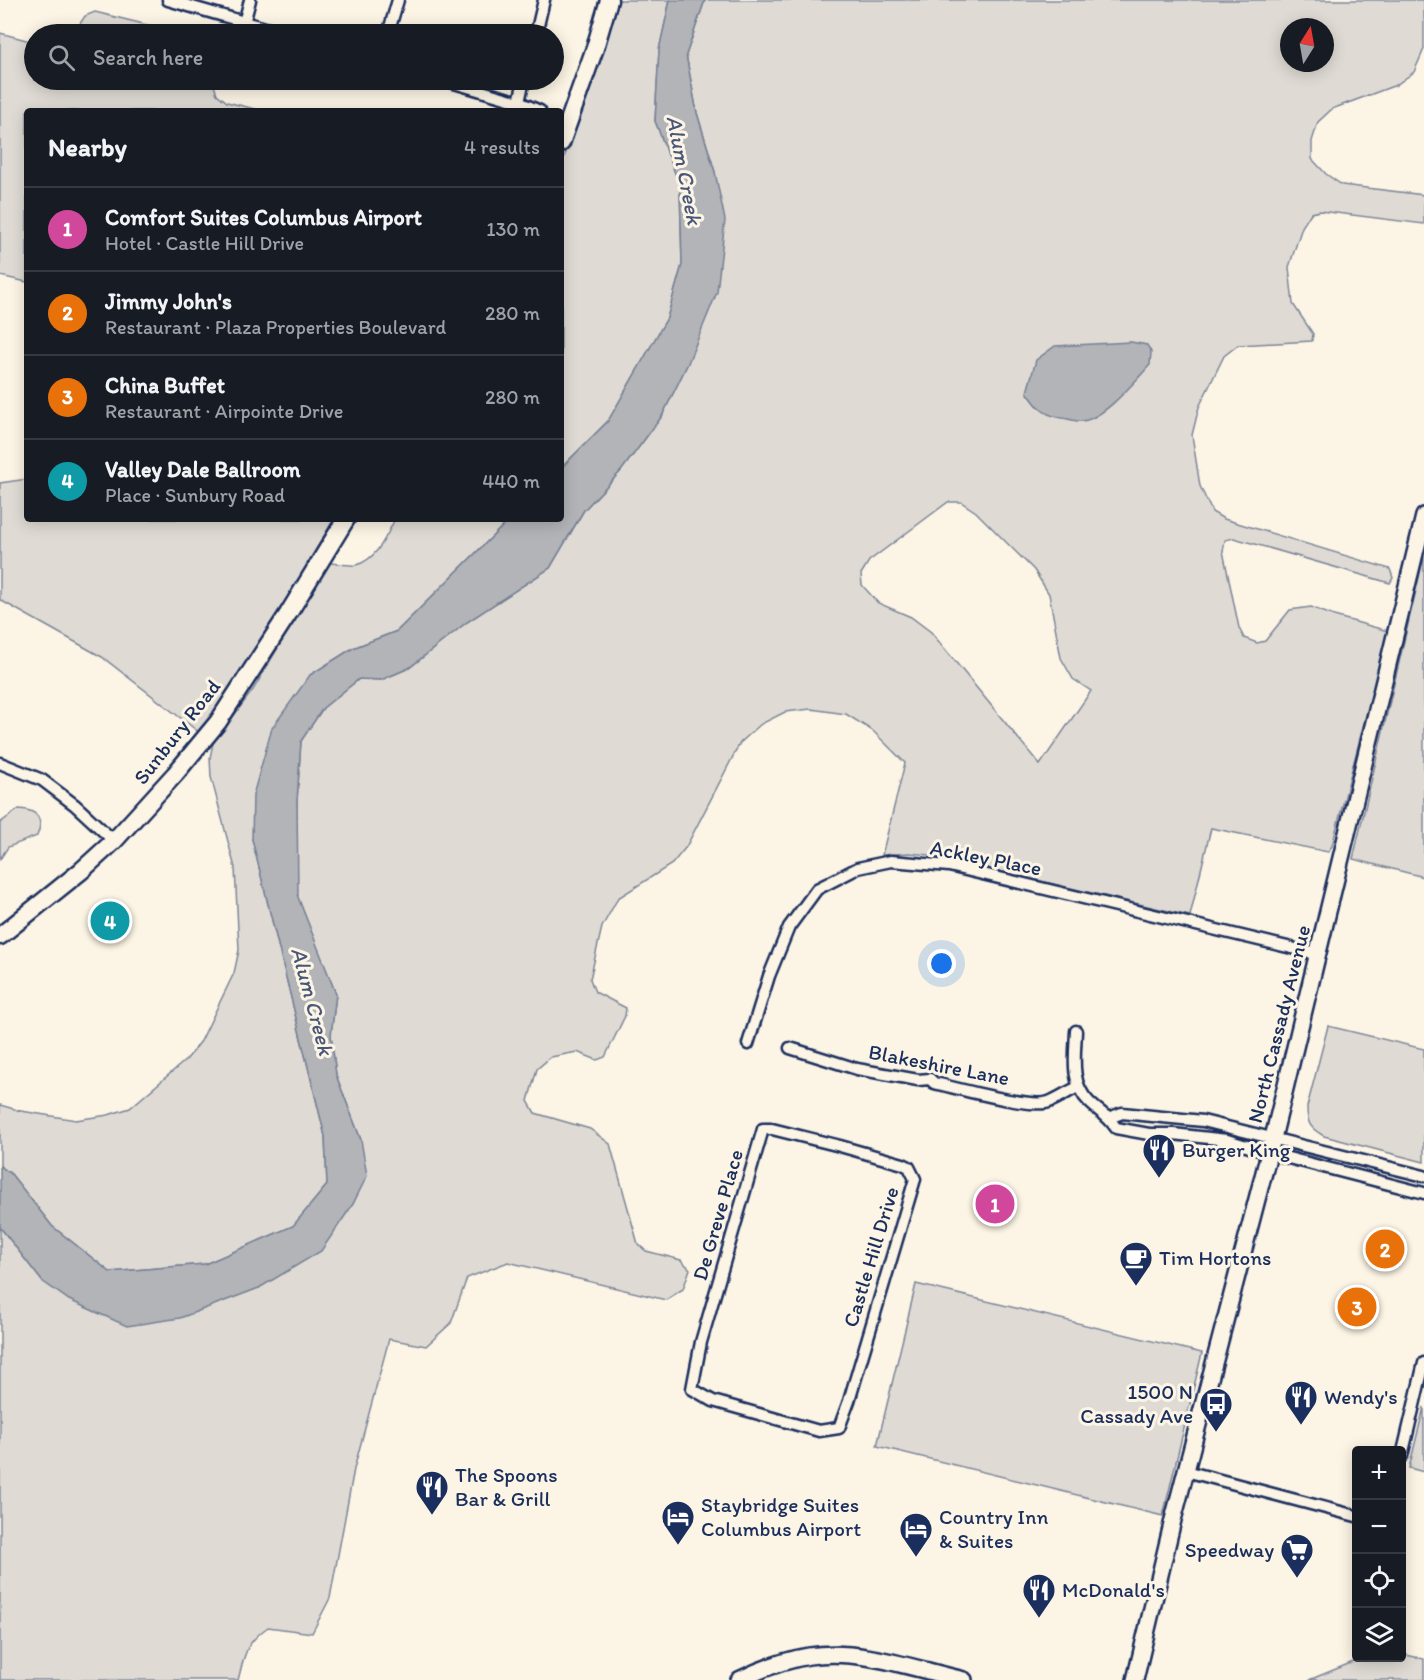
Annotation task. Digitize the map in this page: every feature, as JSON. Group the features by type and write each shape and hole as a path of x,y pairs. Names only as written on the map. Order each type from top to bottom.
{"main road":[{"path":"565,121 595,48 609,0"},
{"name":"North Cassady Avenue","path":"1135,1680 1186,1470 1273,1138 1424,516"},
{"name":"Sunbury Road","path":"0,936 81,871 114,841 175,774 218,722 344,522"},
{"path":"739,1680 785,1661 810,1656 849,1654 964,1680"}],"street":[{"path":"168,0 248,24"},
{"path":"244,23 250,0"},
{"path":"391,24 398,0"},
{"path":"538,24 544,0"},
{"path":"478,90 533,108"},
{"path":"519,102 522,90"},
{"path":"0,763 42,780 75,805 114,841"},
{"name":"Ackley Place","path":"748,1044 769,976 789,927 817,889 858,868 891,861 955,867 1317,954"},
{"path":"1076,1031 1074,1072 1078,1086 1088,1102 1109,1118 1116,1128 1149,1134 1173,1134 1227,1140 1424,1193"},
{"name":"Blakeshire Lane","path":"790,1048 857,1069 918,1080 930,1079 934,1083 1014,1101 1049,1102 1078,1086"},
{"path":"1109,1118 1122,1113 1203,1121 1424,1176"},
{"name":"De Greve Place","path":"839,1428 819,1431 713,1401 692,1389 701,1342 763,1129 772,1129 840,1146"},
{"name":"Castle Hill Drive","path":"839,1428 915,1179 909,1167 903,1164 840,1146"},
{"path":"1403,1446 1424,1363"},
{"path":"1186,1470 1352,1515"}],"shaded area":[{"path":"617,0 670,0 659,50 655,121 680,185 682,265 667,318 608,421 564,465 564,156 592,84"},
{"path":"705,0 1424,0 1424,49 1414,72 1396,85 1332,109 1318,122 1312,141 1312,159 1326,174 1342,185 1424,195 1424,224 1320,211 1311,213 1302,227 1289,267 1293,304 1313,334 1312,341 1238,345 1224,356 1199,407 1192,435 1200,486 1212,512 1224,519 1390,569 1393,578 1390,583 1234,538 1225,540 1223,551 1239,628 1244,638 1257,643 1265,641 1290,610 1311,607 1388,631 1332,846 1328,852 1211,828 1190,916 930,855 909,853 882,855 905,763 873,731 846,714 811,709 785,712 761,724 740,743 686,847 672,864 618,898 602,927 590,979 595,992 626,1008 625,1016 605,1057 597,1060 577,1052 551,1057 537,1069 528,1101 535,1113 590,1129 610,1144 638,1244 646,1251 681,1260 690,1269 683,1289 666,1300 508,1262 467,1278 451,1323 426,1346 389,1339 354,1469 330,1598 312,1633 268,1627 260,1633 247,1650 238,1680 0,1680 0,1227 42,1281 259,1288 361,1140 336,1075 331,1035 336,994 297,897 297,801 301,741 323,708 359,679 381,680 409,668 467,622 550,568 584,510 621,471 662,416 688,363 715,172 697,113 686,55","holes":["948,502 961,502 976,512 1034,570 1049,594 1061,658 1073,679 1091,691 1040,765 931,632 911,617 878,603 862,585 861,574 869,561"]},
{"path":"95,12 144,24 80,24 85,16"},
{"path":"0,33 24,39 24,90 216,90 227,102 251,108 24,108 24,281 0,276"},
{"path":"24,479 24,522 332,522 253,654 200,733 102,657 0,600 0,483"},
{"path":"393,522 507,522 397,631 353,648 310,675 252,839 325,1136 327,1185 293,1226 205,1264 110,1272 52,1226 11,1174 0,1166 0,1105 21,1111 76,1120 108,1115 130,1108 187,1059 201,1041 234,973 239,950 235,868 211,777 210,758 213,743 253,690 328,563 356,565 370,558 384,540"},
{"path":"1424,556 1424,877 1353,859"},
{"path":"19,809 31,811 38,816 40,825 37,836 8,847 0,859 0,823"},
{"path":"1328,1026 1424,1049 1424,1162 1324,1136 1310,1125 1307,1107"},
{"path":"916,1284 1202,1353 1163,1516 877,1446"},
{"path":"1424,1407 1424,1472 1409,1468"},
{"path":"1406,1655 1424,1659 1424,1680 1309,1680 1353,1662 1406,1662"}],"water":[{"name":"Alum Creek","path":"670,0 705,0 686,55 697,113 715,172 725,220 717,292 688,363 662,416 621,471 584,510 550,568 467,622 409,668 381,680 359,679 323,708 301,741 297,801 298,897 336,994 331,1035 336,1075 361,1140 367,1176 353,1204 321,1251 259,1288 180,1318 127,1326 69,1300 42,1281 0,1227 0,1166 11,1174 52,1226 110,1272 205,1264 293,1226 327,1185 325,1136 252,839 253,795 272,728 310,675 353,648 397,631 507,522 564,522 564,465 608,421 667,318 682,265 680,186 655,121 659,50"},
{"path":"1131,342 1147,345 1151,352 1150,365 1119,398 1091,419 1077,421 1048,414 1027,392 1036,360 1055,346"}],"place":[{"name":"Valley Dale Ballroom","path":"110,921"},
{"name":"Burger King","path":"1159,1179"},
{"name":"Comfort Suites Columbus Airport","path":"995,1204"},
{"name":"Jimmy John's","path":"1385,1249"},
{"name":"Tim Hortons","path":"1136,1287"},
{"name":"China Buffet","path":"1357,1307"},
{"name":"Wendy's","path":"1301,1426"},
{"name":"1500 N Cassady Ave","path":"1216,1433"},
{"name":"The Spoons Bar & Grill","path":"432,1516"},
{"name":"Staybridge Suites Columbus Airport","path":"678,1546"},
{"name":"Country Inn & Suites","path":"916,1558"},
{"name":"Speedway","path":"1297,1579"},
{"name":"McDonald's","path":"1039,1619"}]}
